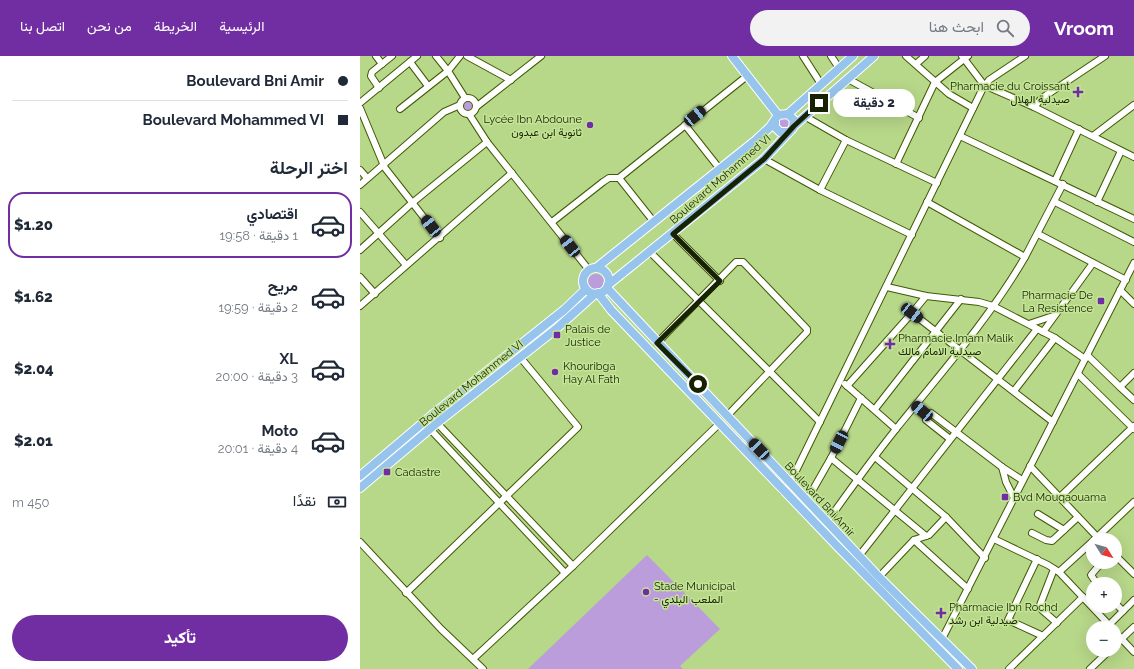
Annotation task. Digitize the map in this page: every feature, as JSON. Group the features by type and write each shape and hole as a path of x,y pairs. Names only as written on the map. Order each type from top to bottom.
{"main road":[{"path":"777,118 788,114 853,56"},
{"name":"Boulevard Mohammed VI","path":"607,286 764,159 792,129 874,56"},
{"path":"736,57 747,76 777,118 777,130 782,133 792,129 794,120 788,114"},
{"name":"Boulevard Mohammed VI","path":"592,269 654,222 719,168 756,140 777,118"},
{"path":"592,269 602,270 607,274 607,286 596,293 586,289 583,279 592,269"},
{"name":"Boulevard Bni Amir","path":"607,286 657,343 728,415 879,577 972,669"},
{"name":"Boulevard Mohammed VI","path":"360,476 432,415 564,310 586,289"},
{"name":"Boulevard Mohammed VI","path":"360,488 437,423 556,329 596,293"},
{"name":"Boulevard Bni Amir","path":"596,293 720,422 783,491 936,648 959,669"}],"street":[{"path":"376,56 382,64"},
{"path":"379,88 371,76 372,72 392,56"},
{"path":"360,103 418,56"},
{"path":"436,56 448,71 465,98"},
{"path":"400,109 448,71 460,56"},
{"path":"467,56 511,80"},
{"path":"469,114 475,110 476,106 541,56"},
{"path":"803,56 821,84"},
{"path":"831,56 839,68"},
{"path":"906,56 949,94 973,108"},
{"path":"916,64 925,56"},
{"path":"783,491 790,483 887,287 984,85 996,74 1025,56"},
{"path":"1092,56 1096,62"},
{"path":"1034,107 1042,98 1105,56"},
{"path":"896,164 935,82 965,57 984,85 1034,107 1134,157"},
{"path":"410,62 428,86"},
{"path":"552,222 609,178 619,178 747,76"},
{"path":"848,79 919,118"},
{"path":"360,185 444,112 460,105 465,98"},
{"path":"465,98 473,99 476,106"},
{"path":"460,105 462,112 469,114 487,142 592,269"},
{"path":"1093,136 1134,105"},
{"path":"360,108 388,173 440,238"},
{"path":"806,116 846,140 936,183"},
{"path":"685,125 719,168"},
{"path":"1055,181 1079,129"},
{"path":"960,136 1134,219"},
{"path":"820,190 846,140"},
{"path":"360,250 412,202 487,142"},
{"path":"1097,202 1122,151"},
{"path":"764,159 820,190 912,235"},
{"path":"360,170 367,178"},
{"path":"360,306 406,265 440,238 512,173"},
{"path":"619,178 654,222"},
{"path":"827,522 896,429 960,351 1010,283 1038,234 1063,184"},
{"path":"927,202 1025,257"},
{"path":"1055,202 1134,242"},
{"path":"360,212 406,265"},
{"path":"673,234 720,281"},
{"path":"1038,234 1126,280"},
{"path":"650,252 698,302 820,422"},
{"path":"657,343 720,281 736,262 743,262 807,329 806,335 728,415"},
{"path":"859,556 950,439 998,379 1053,316 1093,263"},
{"path":"936,648 943,640 1022,480 1134,265"},
{"path":"360,277 375,294"},
{"path":"887,287 926,296 961,299 993,306 1055,338 1086,357 1134,400"},
{"path":"1120,290 1134,304"},
{"path":"847,386 926,296"},
{"path":"875,409 961,299"},
{"path":"912,313 1053,422"},
{"path":"1029,324 1053,316"},
{"path":"1014,391 1055,338"},
{"path":"406,592 578,427 520,357"},
{"path":"1120,387 1134,373"},
{"path":"1059,498 1134,428 1078,374"},
{"path":"840,380 875,409 896,429"},
{"path":"807,500 831,458 861,398"},
{"path":"916,405 928,416"},
{"path":"950,439 926,420 931,412 1002,467 1022,480"},
{"path":"473,659 573,566 720,422"},
{"path":"437,423 534,527 573,566"},
{"path":"430,429 565,573"},
{"path":"875,457 946,517 984,558"},
{"path":"831,458 926,536"},
{"path":"1030,466 1078,517 1091,533"},
{"path":"1002,467 1006,482 1014,498"},
{"path":"1103,533 1134,502"},
{"path":"1038,514 1064,530"},
{"path":"879,577 914,540 933,532 946,517"},
{"path":"1032,533 1049,542 1078,517"},
{"path":"527,533 534,527"},
{"path":"994,539 1057,571 1105,621"},
{"path":"914,540 968,589"},
{"path":"360,542 441,629 483,669"},
{"path":"1057,623 1042,610 1040,605 1057,571 1086,548"},
{"path":"1037,560 1008,620 1043,636"},
{"path":"1122,562 1134,574"},
{"path":"1092,577 1091,575 1096,569"},
{"path":"1009,669 1083,597"},
{"path":"1114,621 1134,600"},
{"path":"1122,637 1134,627"},
{"path":"1122,639 1134,652"},
{"path":"1090,669 1103,657"},
{"path":"959,669 966,662"}],"shaded area":[{"path":"466,102 470,102 472,106 470,110 466,110 464,108 464,104"},
{"path":"782,117 787,117 793,125 785,132 778,128 779,120"},
{"path":"596,274 603,279 604,282 599,289 596,290 589,285 588,282 593,275"},
{"name":"Stade Municipal - الملعب البلدي","path":"647,555 720,629 680,666 683,669 528,669"}],"place":[{"name":"Pharmacie du Croissant صيدلية الهلال","path":"1078,92"},
{"name":"Lycée Ibn Abdoune ثانوية ابن عبدون","path":"590,125"},
{"name":"Pharmacie De La Resistence","path":"1101,301"},
{"name":"Palais de Justice","path":"557,335"},
{"name":"Pharmacie Imam Malik صيدلية الامام مالك","path":"890,344"},
{"name":"Khouribga Hay Al Fath","path":"555,372"},
{"name":"Cadastre","path":"387,472"},
{"name":"Bvd Mouqaouama","path":"1005,497"},
{"name":"Stade Municipal - الملعب البلدي","path":"646,592"},
{"name":"Pharmacie Ibn Rochd صيدلية ابن رشد","path":"941,613"}],"route":[{"path":"698,384 657,343 720,281 673,234 754,168 776,148 794,126 819,103"}]}
